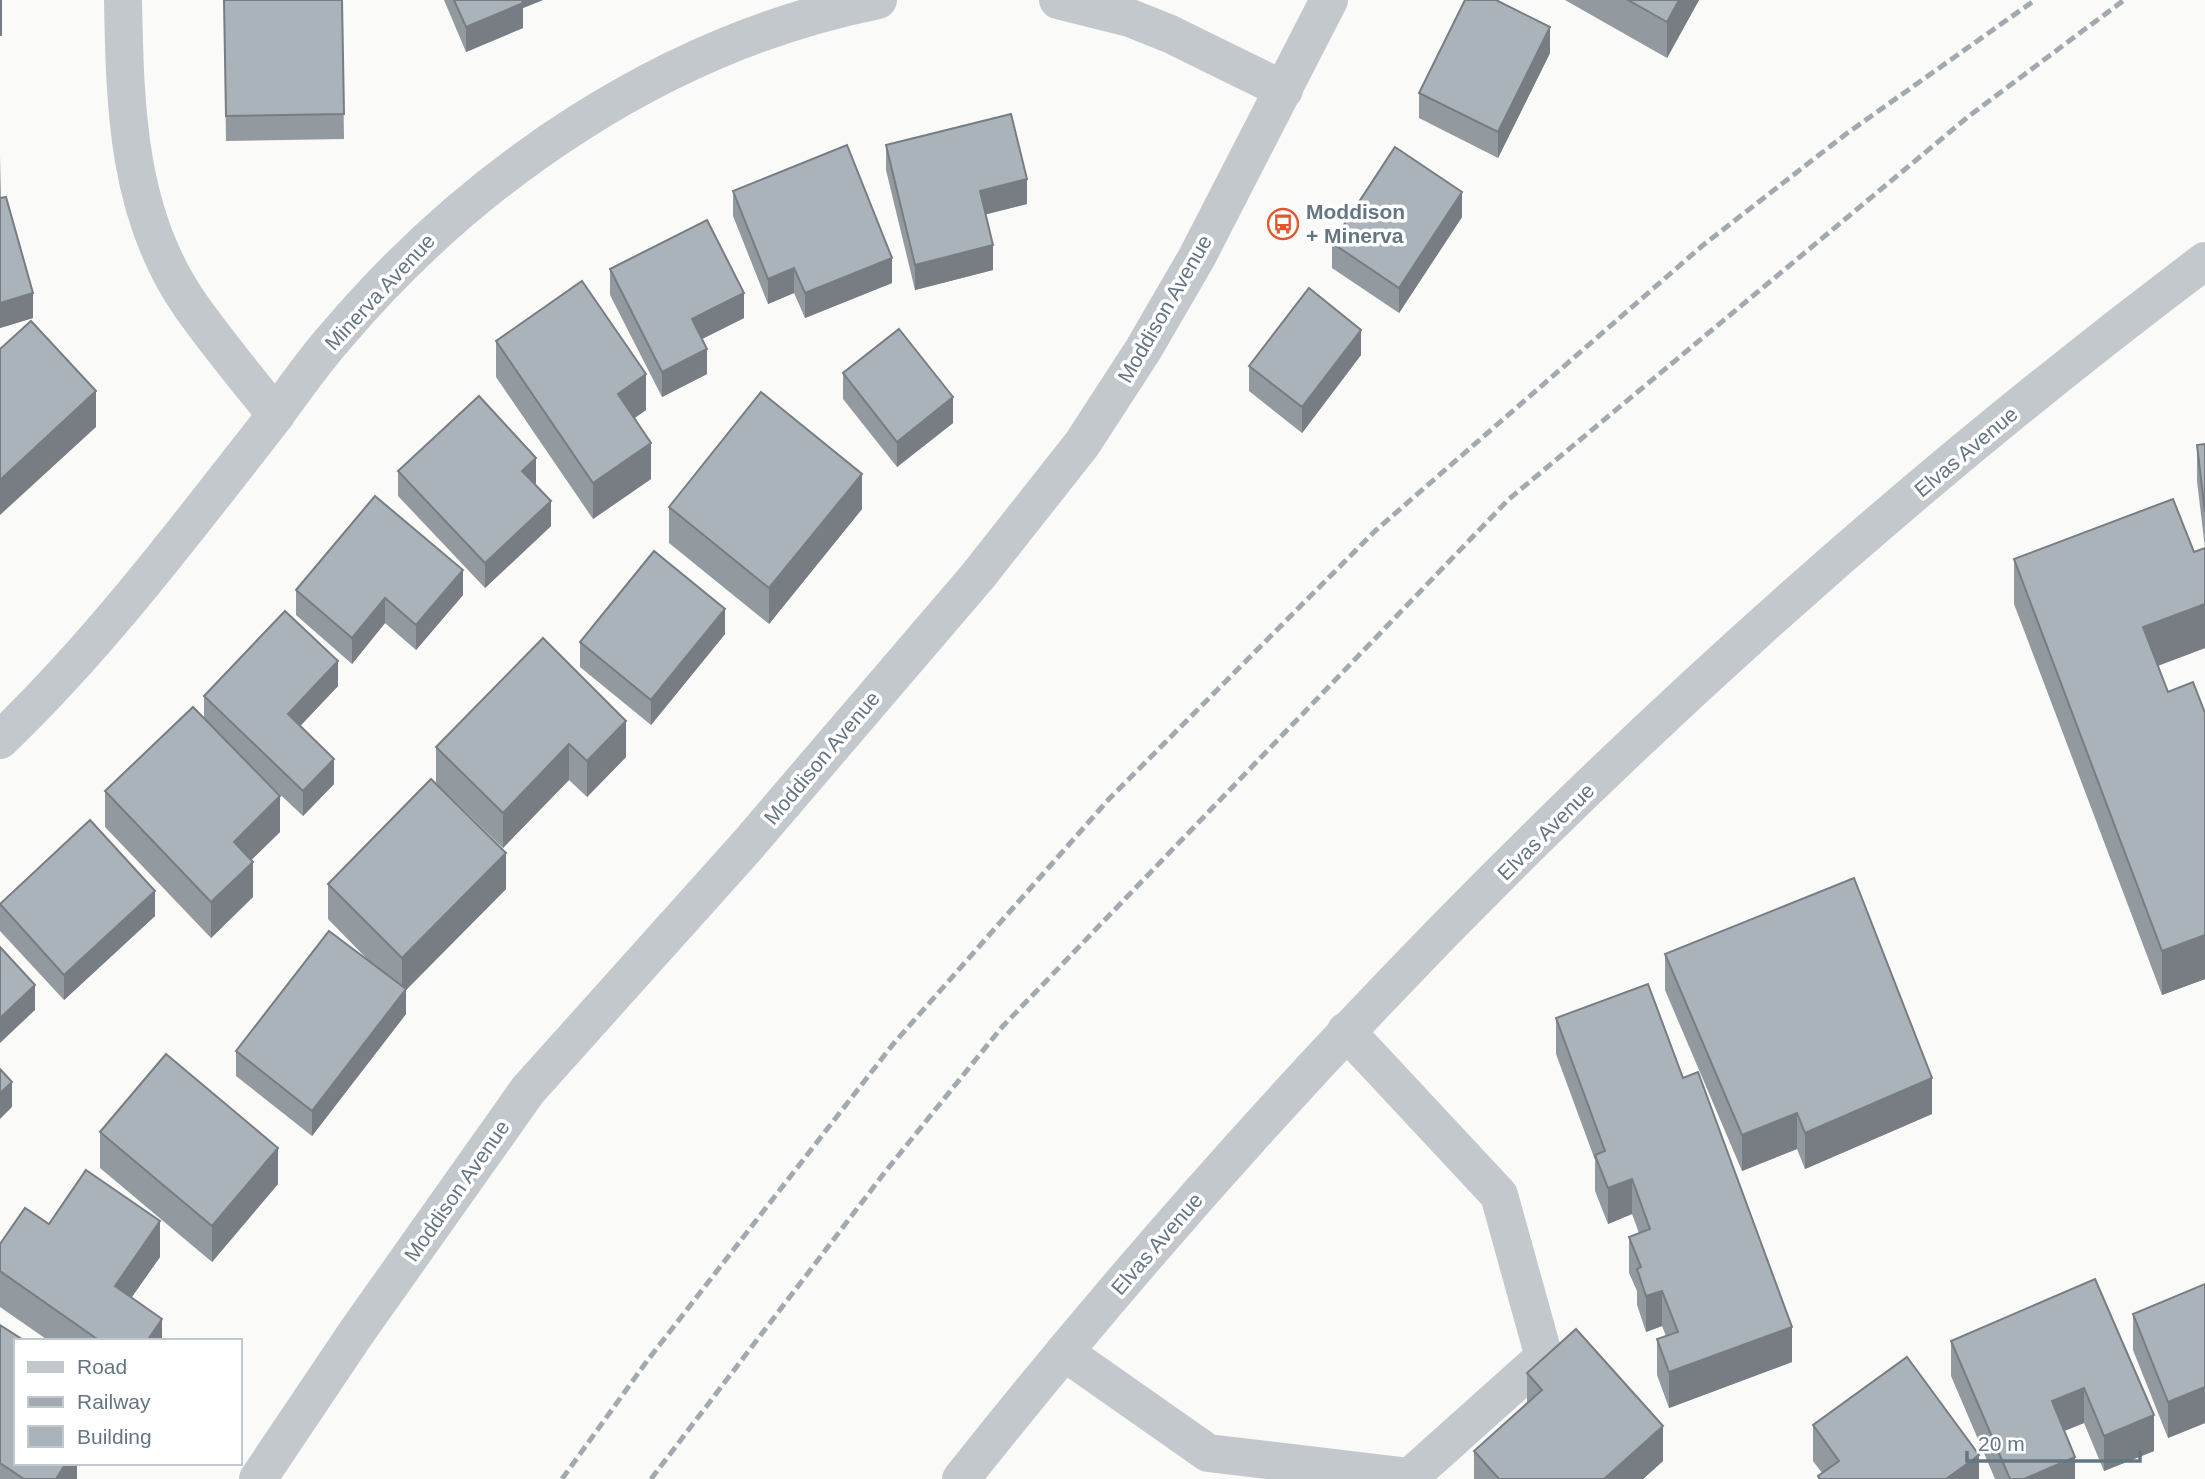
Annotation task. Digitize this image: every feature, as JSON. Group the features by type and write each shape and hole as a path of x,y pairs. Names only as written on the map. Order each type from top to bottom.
{"street":[{"path":"123,0 129,147 152,229 190,305 275,415"},
{"name":"Minerva Avenue","path":"0,740 154,571 335,336 398,268 487,188 620,98 716,50 830,5 878,0"},
{"path":"1058,0 1130,18 1170,34 1284,90"},
{"name":"Moddison Avenue","path":"258,1479 356,1333 528,1090 755,837 977,577 1082,444 1143,350 1191,268 1329,0"},
{"name":"Elvas Avenue","path":"961,1479 1064,1352 1180,1216 1346,1031 1608,769 1790,601 2073,361 2202,267"},
{"path":"1064,1352 1208,1453 1410,1477 1544,1357 1499,1195 1346,1031"}],"building":[{"path":"1,0 1,35 0,35"},
{"path":"224,0 342,0 344,114 226,116"},
{"path":"454,0 522,0 523,3 466,27"},
{"path":"1465,0 1496,0 1550,27 1498,132 1419,93"},
{"path":"1628,0 1679,0 1667,22"},
{"path":"1011,114 1027,179 980,191 993,245 915,265 886,145"},
{"path":"847,145 892,258 805,293 794,268 768,279 733,191"},
{"path":"1395,147 1462,192 1399,288 1332,243"},
{"path":"6,197 33,293 0,303 0,198"},
{"path":"707,220 744,293 692,319 707,349 662,372 610,269"},
{"path":"582,281 646,374 618,394 651,443 593,483 496,341"},
{"path":"1309,288 1361,330 1302,407 1249,366"},
{"path":"31,321 96,391 0,480 0,349"},
{"path":"899,329 953,397 897,442 843,373"},
{"path":"761,392 862,474 769,588 669,507"},
{"path":"479,396 536,458 522,471 551,501 485,563 398,471"},
{"path":"2205,444 2205,512 2197,445"},
{"path":"375,496 463,570 416,625 385,598 352,638 296,590"},
{"path":"2173,499 2194,552 2205,548 2205,604 2143,627 2168,692 2193,682 2205,713 2205,935 2162,951 2014,559"},
{"path":"654,551 725,609 651,700 580,642"},
{"path":"285,611 338,661 288,714 334,759 303,791 204,696"},
{"path":"543,638 626,721 587,761 569,744 503,813 436,747"},
{"path":"193,707 280,796 234,842 253,862 211,902 105,791"},
{"path":"431,779 506,853 402,958 328,884"},
{"path":"90,820 155,891 64,975 0,904"},
{"path":"1854,878 1932,1078 1805,1133 1797,1113 1742,1135 1665,954"},
{"path":"329,931 406,989 312,1111 236,1051"},
{"path":"0,947 35,985 0,1018"},
{"path":"1648,984 1683,1078 1698,1072 1792,1327 1669,1372 1657,1339 1678,1332 1662,1291 1646,1296 1637,1269 1641,1267 1629,1237 1650,1229 1632,1179 1608,1188 1595,1155 1605,1151 1556,1018"},
{"path":"166,1054 278,1148 212,1226 100,1132"},
{"path":"0,1069 12,1082 0,1093"},
{"path":"86,1170 160,1221 115,1286 162,1319 148,1339 97,1339 0,1271 0,1244 25,1208 49,1224"},
{"path":"2095,1279 2154,1415 2104,1436 2084,1388 2052,1401 2075,1457 2024,1479 2010,1479 1951,1341"},
{"path":"2205,1284 2205,1387 2168,1402 2133,1314"},
{"path":"0,1325 22,1339 14,1339 14,1465 65,1465 56,1479 24,1479 0,1463"},
{"path":"1576,1329 1663,1426 1604,1479 1499,1479 1474,1451 1542,1390 1527,1373"},
{"path":"1907,1357 1979,1455 1946,1479 1820,1479 1818,1476 1839,1461 1813,1425"}],"railway":[{"path":"562,1479 647,1361 894,1043 1109,799 1375,531 1702,246 1846,134 2035,0"},
{"path":"651,1479 885,1172 1002,1027 1509,499 1969,116 2124,0"}],"place":[{"name":"Moddison + Minerva","path":"1283,224"}]}
